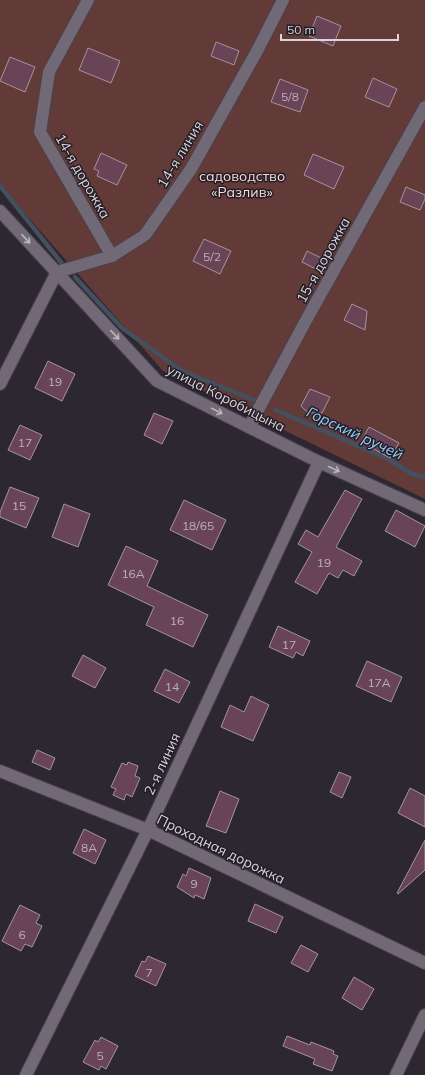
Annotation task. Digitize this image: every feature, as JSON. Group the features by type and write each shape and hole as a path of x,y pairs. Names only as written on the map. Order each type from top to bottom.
{"street":[{"name":"14-я дорожка","path":"88,0 49,72 40,132 112,256"},
{"name":"14-я линия","path":"56,272 112,256 145,235 191,169 257,51 283,0"},
{"name":"15-я дорожка","path":"249,428 304,324 425,107"},
{"name":"улица Коробицына","path":"0,211 157,381 319,462 425,510"},
{"path":"0,384 56,272"},
{"name":"2-я линия","path":"26,1075 148,830 319,462"},
{"name":"Проходная дорожка","path":"0,771 148,830 425,963"},
{"path":"396,1075 425,1015"}],"green space":[{"name":"садоводство «Разлив»","path":"0,0 425,0 425,499 163,371 0,185"}],"building":[{"path":"317,16 341,26 333,46 309,36"},
{"path":"216,42 239,51 234,65 211,56"},
{"path":"88,48 120,61 111,83 79,70"},
{"path":"10,57 35,67 25,92 0,81"},
{"path":"373,78 397,89 389,107 365,97"},
{"path":"280,79 308,90 300,112 271,102"},
{"path":"101,153 127,165 117,185 97,176 99,171 94,169"},
{"path":"313,154 344,167 334,189 304,175"},
{"path":"406,187 425,195 425,199 420,210 400,202"},
{"path":"204,239 231,251 220,274 193,261"},
{"path":"307,251 323,259 318,270 302,262"},
{"path":"352,304 367,311 365,330 344,320"},
{"path":"48,361 75,374 62,401 35,388"},
{"path":"310,389 330,397 322,413 312,413 306,411 301,406"},
{"path":"154,413 173,421 162,444 144,435"},
{"path":"20,425 42,435 30,460 8,450"},
{"path":"369,427 399,443 390,458 361,442"},
{"path":"10,487 39,498 26,528 0,517 0,512"},
{"path":"345,490 362,499 336,547 362,561 354,576 343,570 338,578 329,573 317,594 295,582 312,552 298,544 306,530 318,537"},
{"path":"184,500 226,520 212,550 170,530"},
{"path":"64,504 90,514 78,547 52,537"},
{"path":"396,510 425,526 415,547 385,531"},
{"path":"126,546 158,561 147,586 208,615 193,647 146,625 154,607 108,585"},
{"path":"278,626 310,641 303,656 296,652 293,658 269,647"},
{"path":"83,655 106,668 95,688 72,676"},
{"path":"367,661 402,677 391,702 356,686"},
{"path":"165,669 190,682 179,703 154,691"},
{"path":"251,696 269,705 253,741 221,727 230,705 244,712"},
{"path":"37,750 55,758 50,770 32,762"},
{"path":"128,762 138,766 135,776 140,778 132,797 126,794 124,800 113,795 116,789 111,787 122,763 127,765"},
{"path":"339,772 351,777 342,798 330,792"},
{"path":"410,788 425,796 425,827 398,813"},
{"path":"220,791 239,799 226,833 206,826"},
{"path":"84,829 106,840 95,864 73,853"},
{"path":"425,840 425,870 398,894 397,893"},
{"path":"189,868 211,878 204,899 195,895 194,898 177,887 183,874 186,876"},
{"path":"255,904 283,917 276,933 248,921"},
{"path":"20,905 40,915 36,923 42,926 32,947 25,944 21,951 2,941"},
{"path":"301,945 318,954 308,972 291,963"},
{"path":"148,956 166,964 156,986 135,976 142,961 145,962"},
{"path":"354,977 374,989 362,1010 342,998"},
{"path":"287,1036 310,1045 311,1042 334,1051 333,1054 338,1056 332,1071 313,1064 315,1059 283,1046"},
{"path":"101,1037 118,1046 106,1069 101,1066 99,1070 83,1062 95,1040 98,1042"}],"waterway":[{"name":"Горский ручей","path":"0,186 64,266"},
{"name":"Горский ручей","path":"75,277 122,328 182,371 254,400"},
{"name":"Горский ручей","path":"276,410 388,459 412,474 425,477"}]}
